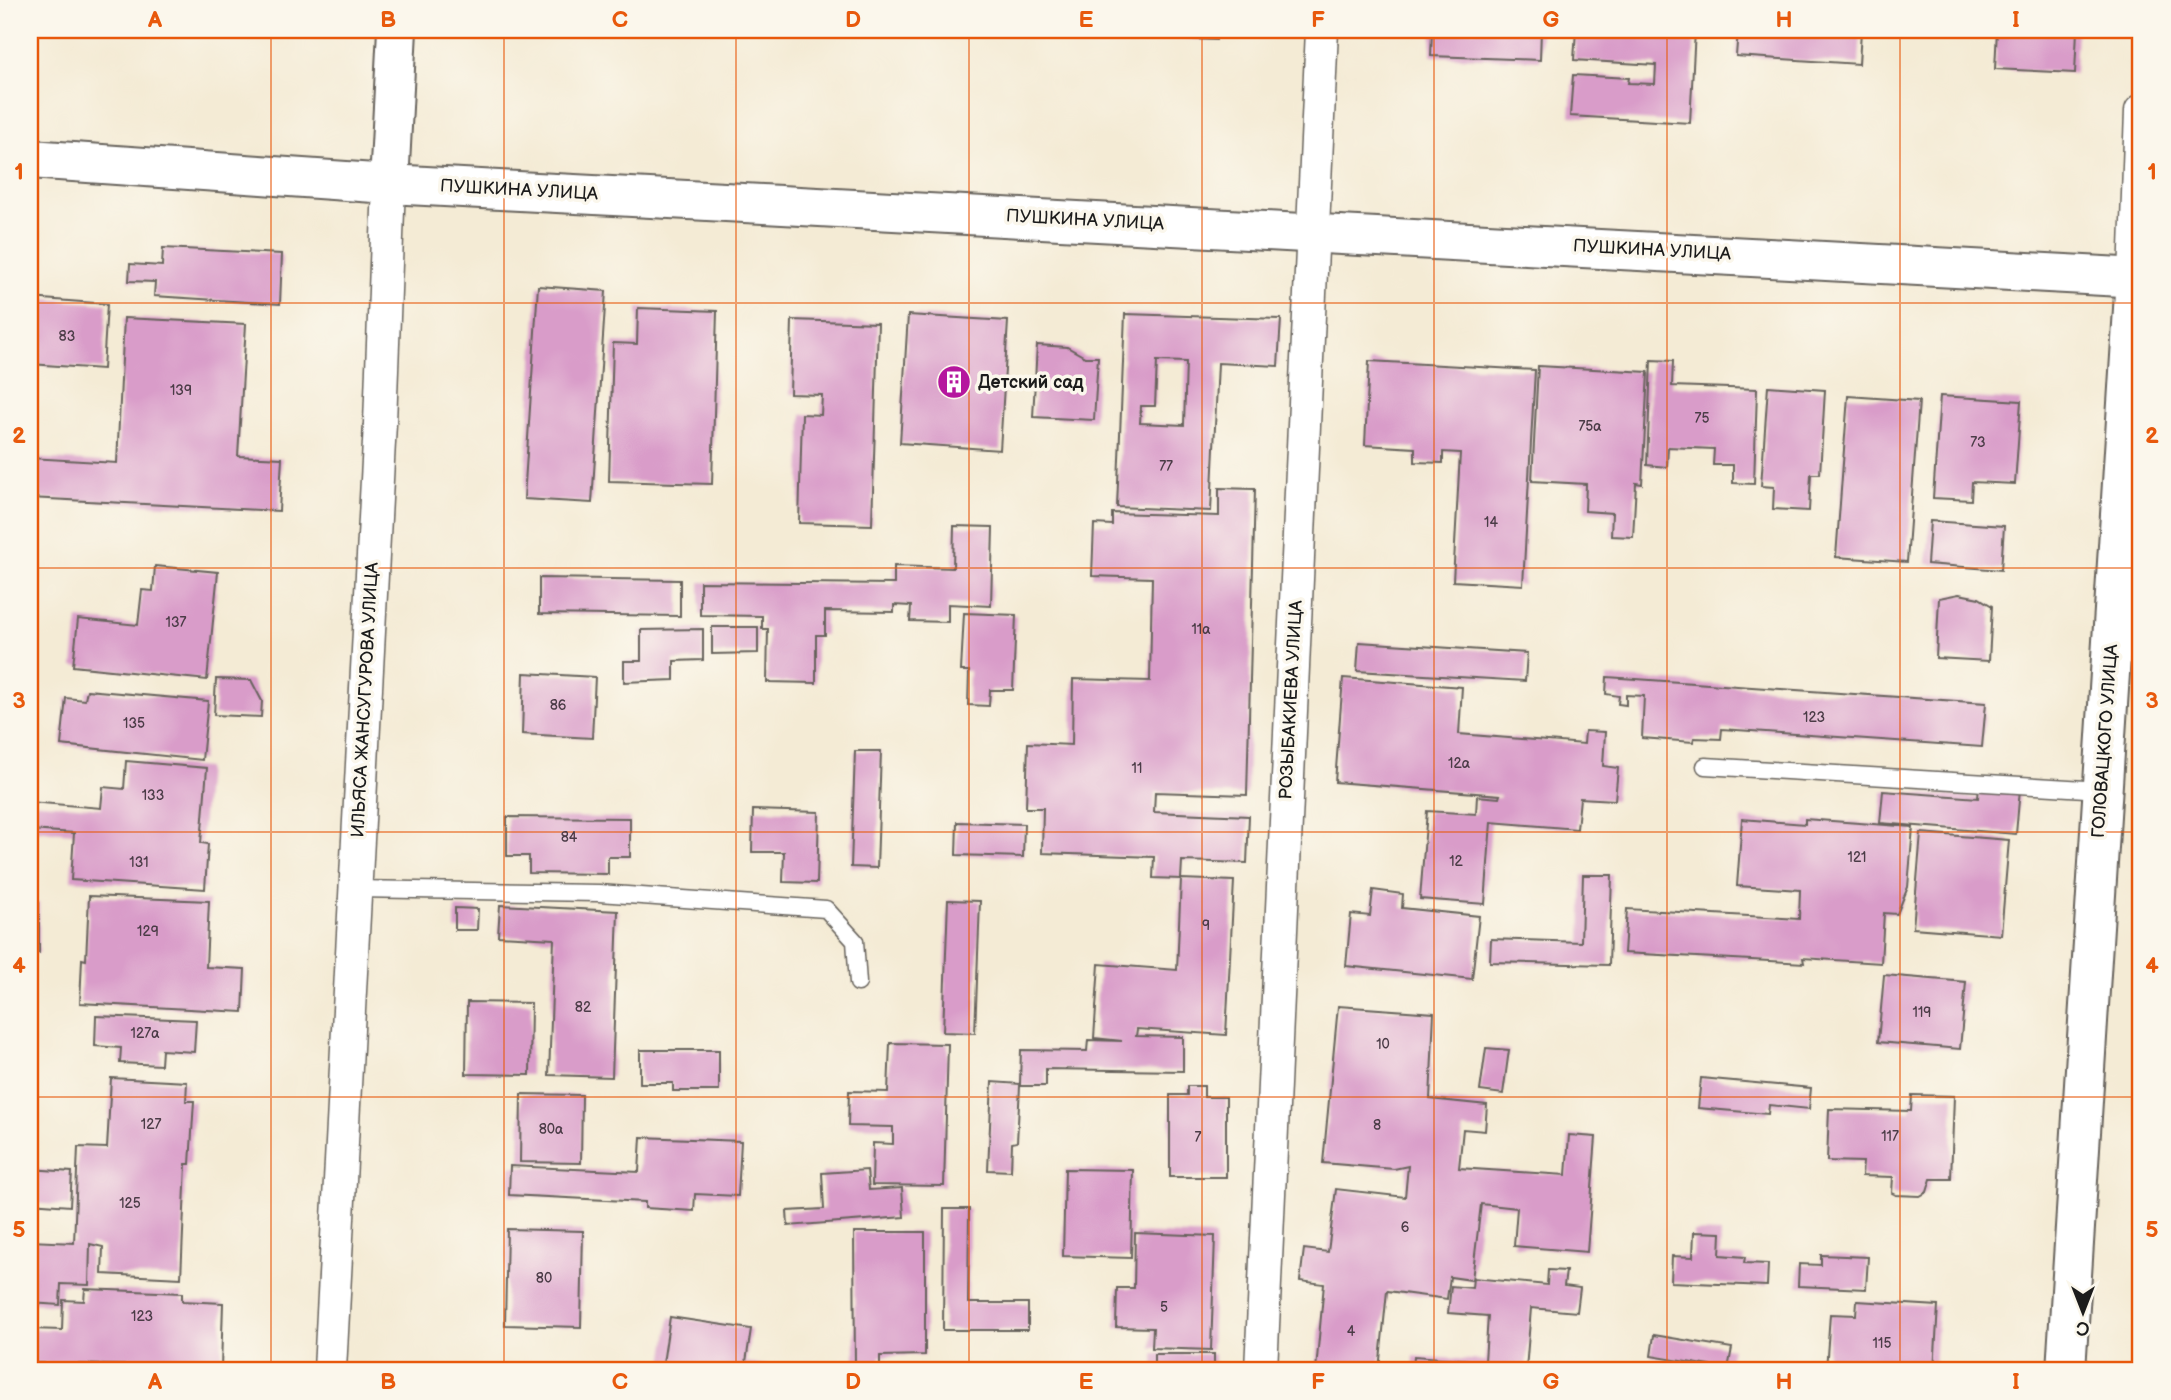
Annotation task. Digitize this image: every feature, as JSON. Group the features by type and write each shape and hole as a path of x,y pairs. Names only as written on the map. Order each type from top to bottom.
{"main road":[{"name":"ИЛЬЯСА ЖАНСУГУРОВА УЛИЦА","path":"390,184 397,30"},
{"name":"ПУШКИНА УЛИЦА","path":"30,159 390,184 2138,277"},
{"name":"ГОЛОВАЦКОГО УЛИЦА","path":"2066,1370 2102,790 2138,277"}],"street":[{"name":"РОЗЫБАКИЕВА УЛИЦА","path":"1261,1370 1322,30"},
{"name":"ГОЛОВАЦКОГО УЛИЦА","path":"2138,277 2141,111"},
{"name":"ИЛЬЯСА ЖАНСУГУРОВА УЛИЦА","path":"330,1370 390,184"}],"lane":[{"path":"1705,766 2102,790"},
{"path":"355,889 599,893 826,909 855,941 858,983"}],"building":[{"path":"1140,30 1216,30 1216,40 1139,37"},
{"path":"1432,30 1541,30 1540,60 1431,56"},
{"path":"1576,30 1695,30 1690,123 1570,116 1573,75 1629,78 1628,83 1655,84 1656,65 1574,60"},
{"path":"1738,30 1861,30 1859,64 1736,56"},
{"path":"1997,30 2077,30 2075,73 1995,69"},
{"path":"163,248 282,254 280,304 154,296 155,282 129,281 130,264 162,266"},
{"path":"538,286 606,291 592,503 524,499"},
{"path":"30,298 107,304 103,369 30,364"},
{"path":"638,308 717,311 712,484 609,481 613,343 637,344"},
{"path":"1125,314 1281,319 1278,366 1218,363 1211,511 1117,507","holes":["1157,361 1186,362 1184,425 1140,423 1141,406 1155,406"]},
{"name":"Детский сад","path":"908,315 1008,321 1000,450 900,443"},
{"path":"124,318 246,324 238,456 282,458 279,511 30,498 30,458 117,463"},
{"path":"792,320 878,323 872,525 799,523 802,414 821,415 822,395 790,394"},
{"path":"1037,345 1067,347 1085,357 1098,357 1094,420 1033,417"},
{"path":"1651,360 1673,361 1672,386 1757,389 1754,484 1733,483 1733,465 1713,465 1714,449 1668,447 1667,467 1647,465"},
{"path":"1369,361 1535,370 1523,585 1453,581 1460,453 1443,452 1443,463 1415,462 1415,448 1365,445"},
{"path":"1538,366 1648,372 1642,484 1636,483 1633,537 1611,536 1612,513 1585,511 1586,484 1532,481"},
{"path":"1768,386 1825,390 1820,474 1811,474 1809,511 1773,509 1774,487 1761,486"},
{"path":"1848,396 1919,401 1907,562 1836,557"},
{"path":"1940,396 2021,401 2015,484 1972,482 1971,500 1933,498"},
{"path":"1219,488 1255,489 1247,795 1155,792 1154,812 1249,816 1247,863 1182,861 1181,879 1153,878 1154,857 1042,853 1043,808 1026,808 1028,743 1072,745 1073,679 1150,681 1152,578 1092,576 1094,524 1112,525 1112,513 1219,516"},
{"path":"1930,521 2004,526 2001,570 1927,564"},
{"path":"954,526 993,527 991,606 948,604 948,622 910,621 911,606 894,605 894,612 825,611 825,635 816,635 816,683 767,682 768,629 762,629 762,616 700,615 700,582 894,584 894,566 953,568"},
{"path":"155,566 218,572 207,680 73,666 78,619 138,625 142,590 153,591"},
{"path":"539,578 680,580 680,616 539,614"},
{"path":"1959,594 1979,598 1992,606 1989,661 1936,658 1939,598"},
{"path":"964,613 1016,615 1013,690 990,690 989,706 968,705 969,671 961,671"},
{"path":"712,627 758,627 758,653 712,654"},
{"path":"703,629 703,660 674,661 674,680 624,682 624,661 641,661 641,630"},
{"path":"1359,642 1527,653 1525,681 1357,671"},
{"path":"524,673 595,677 592,738 522,734"},
{"path":"1607,677 1986,703 1982,747 1722,729 1721,739 1694,738 1693,742 1642,738 1644,696 1626,695 1626,705 1618,704 1619,696 1606,694"},
{"path":"1343,678 1462,687 1459,734 1584,744 1585,731 1605,732 1603,766 1618,768 1615,800 1580,798 1577,829 1491,822 1485,904 1420,899 1427,811 1476,814 1477,796 1499,798 1500,795 1335,782"},
{"path":"216,679 251,680 262,701 261,717 214,715"},
{"path":"87,690 208,701 202,760 61,745 66,698 85,700"},
{"path":"855,751 881,751 877,868 851,867"},
{"path":"126,761 207,768 201,843 208,844 205,889 71,880 74,833 30,830 30,802 101,808 103,787 124,789"},
{"path":"1979,785 2020,789 2016,834 1880,823 1883,791 1978,798"},
{"path":"753,810 819,812 817,883 783,882 784,852 752,852"},
{"path":"507,817 630,818 630,857 608,857 608,874 529,873 529,856 507,856"},
{"path":"1742,819 1805,824 1805,819 1913,827 1908,887 1897,914 1884,913 1881,963 1803,958 1804,963 1624,953 1627,909 1799,919 1800,890 1737,886"},
{"path":"957,822 1024,824 1023,857 956,855"},
{"path":"1921,833 2009,840 2001,935 1913,928"},
{"path":"1583,875 1612,875 1609,965 1490,962 1491,939 1581,942"},
{"path":"1181,879 1234,881 1226,1035 1137,1029 1136,1036 1183,1037 1183,1071 1046,1069 1046,1086 1020,1086 1017,1142 1012,1143 1011,1171 988,1170 992,1082 1020,1084 1021,1050 1087,1051 1088,1040 1122,1041 1094,1038 1099,964 1177,970"},
{"path":"1373,890 1403,894 1402,908 1479,916 1472,979 1346,966 1351,914 1370,916"},
{"path":"89,896 209,901 206,967 245,969 243,1012 80,1003 82,959 86,960"},
{"path":"948,900 980,901 975,1033 943,1032"},
{"path":"30,903 39,903 39,953 30,953"},
{"path":"500,905 618,911 612,1077 549,1075 554,939 498,936"},
{"path":"455,908 478,909 477,930 455,930"},
{"path":"1884,975 1966,982 1960,1049 1878,1042"},
{"path":"467,1002 531,1003 530,1075 466,1074"},
{"path":"1338,1006 1434,1013 1430,1099 1487,1105 1485,1131 1463,1129 1459,1168 1566,1175 1569,1135 1596,1137 1587,1252 1514,1246 1517,1208 1481,1204 1472,1280 1450,1277 1447,1299 1387,1291 1379,1370 1316,1370 1324,1284 1300,1281 1304,1249 1328,1252 1336,1189 1405,1197 1408,1166 1394,1169 1323,1163"},
{"path":"96,1016 196,1020 194,1052 162,1050 161,1065 120,1063 121,1048 95,1046"},
{"path":"890,1043 948,1044 944,1186 872,1185 873,1143 893,1144 893,1127 848,1126 849,1091 888,1092"},
{"path":"1486,1048 1509,1050 1503,1094 1480,1091"},
{"path":"640,1050 719,1050 719,1091 673,1091 673,1083 640,1083"},
{"path":"111,1078 187,1082 186,1101 194,1101 190,1164 186,1164 181,1278 102,1274 103,1247 90,1244 89,1285 61,1284 60,1305 30,1303 30,1241 74,1243 78,1147 107,1148"},
{"path":"1701,1078 1811,1088 1809,1109 1769,1105 1768,1114 1698,1108"},
{"path":"1187,1086 1204,1086 1204,1097 1226,1097 1226,1177 1170,1177 1170,1095 1187,1095"},
{"path":"521,1094 582,1095 581,1163 520,1162"},
{"path":"1912,1095 1954,1096 1951,1179 1931,1179 1927,1192 1920,1196 1896,1195 1892,1193 1893,1177 1862,1176 1863,1162 1827,1161 1829,1109 1911,1111"},
{"path":"641,1137 741,1141 738,1196 695,1194 694,1211 645,1208 645,1202 509,1195 510,1166 639,1172"},
{"path":"30,1169 72,1172 70,1206 30,1203"},
{"path":"1065,1169 1133,1170 1131,1258 1063,1256"},
{"path":"867,1170 869,1190 902,1188 904,1217 788,1226 787,1211 824,1209 822,1173"},
{"path":"944,1209 969,1209 968,1303 1028,1303 1028,1330 943,1330"},
{"path":"507,1229 583,1231 581,1327 505,1325"},
{"path":"854,1232 925,1232 925,1355 880,1356 880,1367 855,1368"},
{"path":"1694,1232 1721,1233 1720,1255 1745,1257 1744,1263 1768,1264 1767,1286 1671,1282 1672,1256 1693,1257"},
{"path":"1135,1233 1215,1236 1211,1350 1152,1348 1153,1328 1116,1327 1117,1288 1134,1288"},
{"path":"1821,1255 1868,1257 1866,1289 1798,1286 1799,1264 1821,1265"},
{"path":"1548,1270 1566,1271 1564,1286 1580,1288 1577,1312 1531,1308 1526,1370 1413,1370 1414,1356 1485,1361 1488,1316 1448,1313 1451,1286 1472,1288 1473,1278 1547,1285"},
{"path":"85,1289 182,1293 182,1301 223,1303 221,1368 30,1363 30,1329 62,1330 63,1300 84,1301"},
{"path":"1857,1301 1938,1306 1934,1370 1826,1370 1830,1314 1856,1315"},
{"path":"670,1317 751,1329 746,1362 792,1370 662,1370"},
{"path":"1654,1335 1732,1348 1728,1369 1651,1356"},
{"path":"1154,1354 1214,1354 1214,1370 1154,1370"}],"place":[{"name":"Детский сад","path":"954,382"}]}
